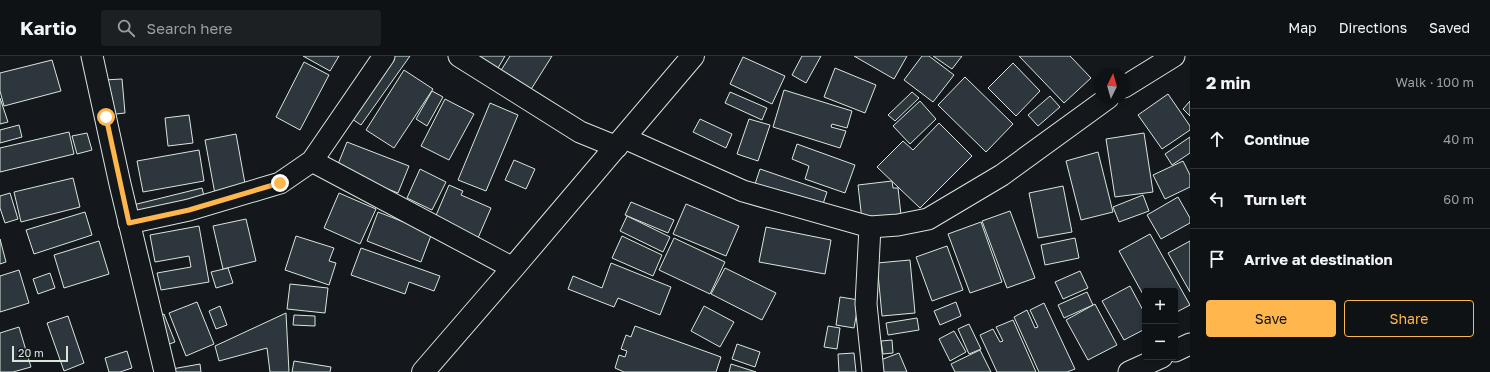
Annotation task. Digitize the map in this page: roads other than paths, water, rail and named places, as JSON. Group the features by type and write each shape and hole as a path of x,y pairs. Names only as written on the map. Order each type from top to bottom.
{"main road":[{"path":"434,372 624,144 692,56"},
{"path":"423,372 513,268 703,56"}],"street":[{"path":"92,56 129,223 165,372"},
{"path":"129,223 189,210 280,183 312,161 384,56"},
{"path":"459,56 580,132 624,144 743,191 870,227 898,225 928,219 1002,175 1100,104"},
{"path":"1130,83 1174,56"},
{"path":"312,161 513,268"},
{"path":"870,227 866,304 873,372"},
{"path":"1178,350 1190,344"},
{"path":"1129,372 1155,360"}]}
